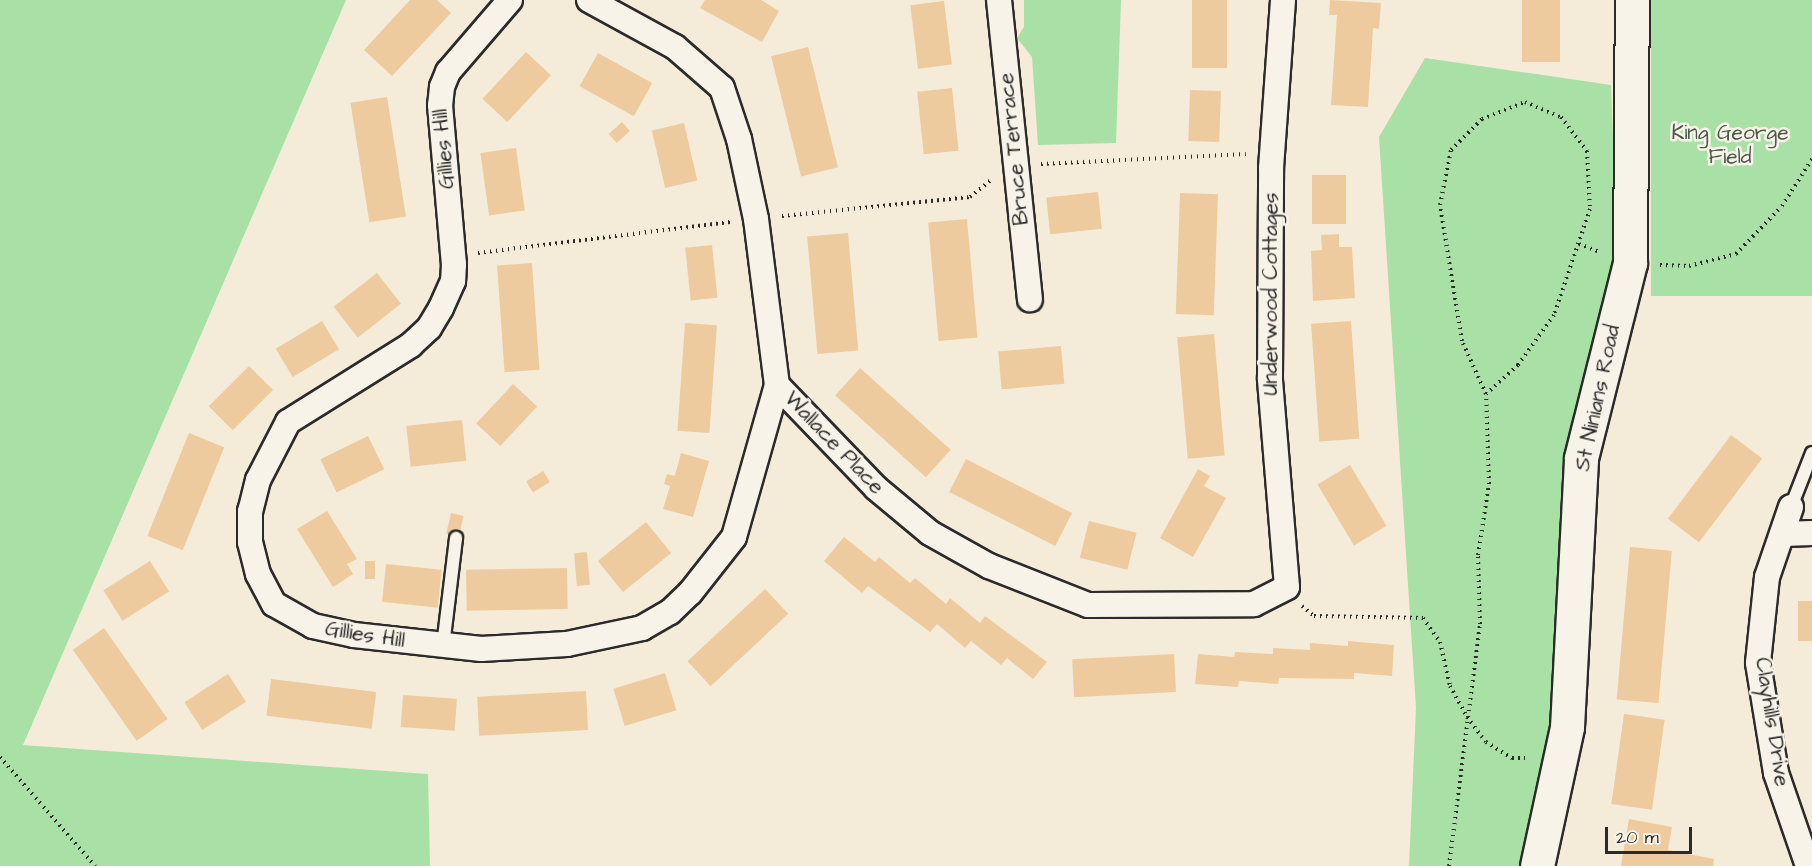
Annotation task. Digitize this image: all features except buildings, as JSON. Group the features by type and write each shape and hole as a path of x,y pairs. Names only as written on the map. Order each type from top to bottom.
{"street":[{"name":"Gillies Hill","path":"510,0 448,72 442,87 440,105 454,256 453,281 444,302 429,328 411,345 288,422 258,480 250,511 253,553 258,574 274,604 313,626 443,646 481,649 567,644 642,628 670,612 714,567 734,537 777,385"},
{"name":"Wallace Place","path":"590,0 675,47 698,63 722,88 739,139 756,219 777,385 876,488 930,533 989,566 1088,605 1254,604 1287,587"},
{"name":"Bruce Terrace","path":"999,0 1014,165 1030,299"},
{"name":"Underwood Cottages","path":"1283,0 1272,154 1270,378 1287,587"},
{"name":"St Ninians Road","path":"1537,866 1567,727 1581,458 1630,263 1632,0"},
{"name":"Clayhills Drive","path":"1791,507 1767,577 1758,663 1776,773 1808,866"},
{"path":"1783,534 1812,533"}],"lane":[{"path":"1791,507 1812,453"},
{"path":"443,646 456,538"}],"path":[{"path":"1449,866 1480,624 1478,555 1489,484 1486,394 1462,341 1440,205 1451,150 1482,119 1525,102 1561,117 1587,151 1590,208 1554,315 1518,365 1486,394"},
{"path":"1014,165 1227,153 1272,154"},
{"path":"1630,263 1689,266 1736,254 1782,206 1812,159"},
{"path":"1287,587 1296,602 1314,616 1423,618 1440,642 1450,686 1467,717 1486,742 1512,758 1560,759"},
{"path":"0,757 95,866"}],"green space":[{"path":"0,0 346,0 23,745 428,774 430,866 0,866"},
{"path":"1024,0 1121,0 1116,143 1038,145 1032,57 1017,38 1024,27"},
{"name":"King George Field","path":"1651,0 1812,0 1812,296 1651,296"},
{"path":"1425,58 1611,85 1617,246 1568,451 1548,735 1522,866 1409,866 1416,708 1379,137"}]}
